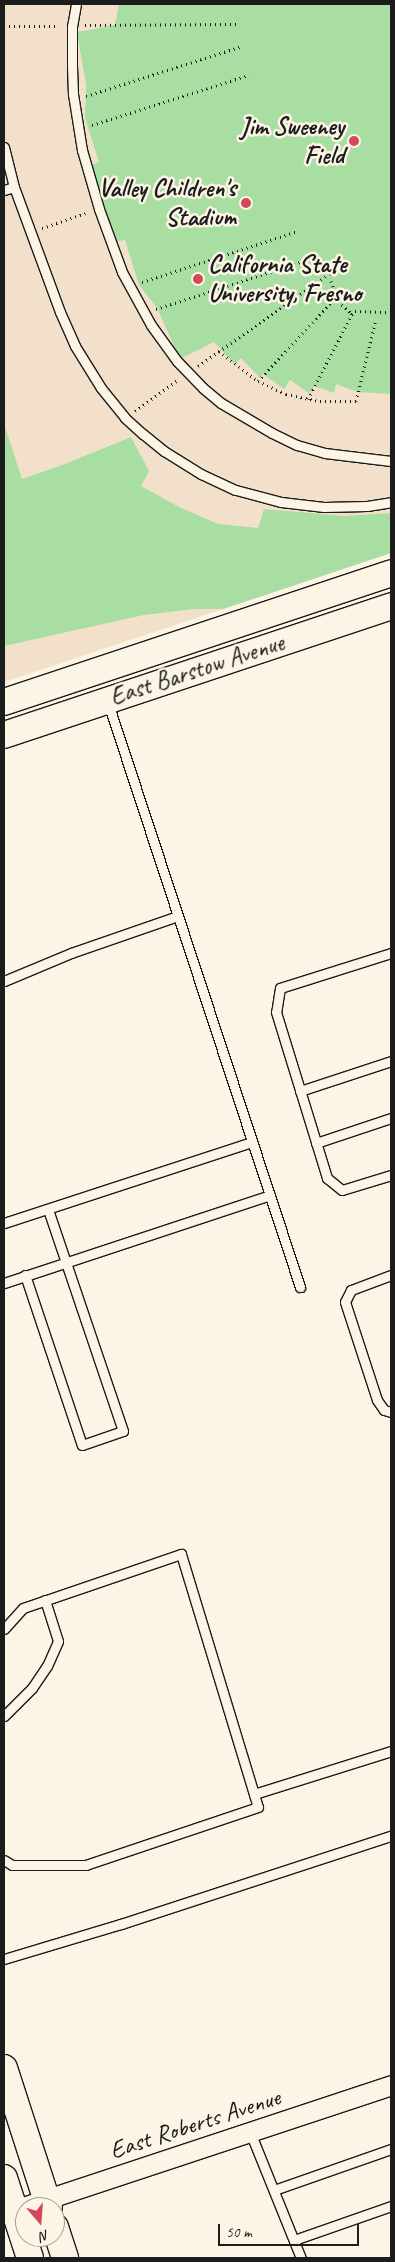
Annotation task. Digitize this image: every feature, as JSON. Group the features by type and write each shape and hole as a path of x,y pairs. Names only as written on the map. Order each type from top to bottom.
{"main road":[{"name":"East Barstow Avenue","path":"4,702 391,573"},
{"name":"East Barstow Avenue","path":"4,735 391,606"},
{"path":"4,2068 45,2197"},
{"path":"4,2178 30,2258"}],"street":[{"name":"East Roberts Avenue","path":"64,2197 391,2085"}],"lane":[{"path":"76,4 72,26 73,99 78,130 99,209 129,286 167,349 188,373 221,403 272,433 297,445 325,453 391,461"},
{"path":"4,147 14,186 60,312 75,346 93,377 125,418 164,451 202,474 236,490 281,502 324,507 367,506 391,502"},
{"path":"4,190 14,186"},
{"path":"107,700 300,1287"},
{"path":"4,980 70,954 178,916"},
{"path":"391,953 280,988 276,1012 327,1178 342,1190 391,1175"},
{"path":"300,1091 391,1061"},
{"path":"316,1143 391,1118"},
{"path":"4,1223 252,1142"},
{"path":"4,1283 270,1195"},
{"path":"26,1276 82,1445 123,1431 48,1209"},
{"path":"391,1275 351,1290 346,1302 376,1400 384,1410 391,1412"},
{"path":"4,1629 22,1608 181,1554 258,1807 86,1864 12,1866 4,1860"},
{"path":"4,1716 32,1688 47,1666 58,1641 45,1600"},
{"path":"254,1794 391,1751"},
{"path":"4,1959 121,1924 391,1836"},
{"path":"250,2132 301,2258"},
{"path":"274,2190 391,2148"},
{"path":"294,2240 391,2206"}],"path":[{"path":"4,26 237,24"},
{"path":"73,99 240,48"},
{"path":"78,130 249,75"},
{"path":"31,232 99,209"},
{"path":"129,286 298,231"},
{"path":"144,313 310,259"},
{"path":"125,418 331,273"},
{"path":"331,281 336,297 352,314"},
{"path":"258,381 336,297"},
{"path":"308,399 354,311 391,312"},
{"path":"219,351 258,381 286,394 308,399 356,401 376,319"}],"shaded area":[{"name":"California State University, Fresno","path":"4,4 391,4 391,553 4,682"}],"green space":[{"name":"Valley Children's Stadium","path":"119,4 391,4 391,394 357,392 336,384 334,393 314,386 310,394 290,380 284,389 263,374 260,378 241,358 235,365 214,342 180,359 157,308 139,285 125,240 114,242 89,166 99,162 85,118 86,85 77,32 115,25"},
{"path":"4,424 22,479 131,437 149,471 141,486 179,507 218,524 258,528 264,509 344,516 391,513 391,553 223,609 194,609 144,615 4,646"}],"place":[{"name":"Jim Sweeney Field","path":"354,141"},
{"name":"Valley Children's Stadium","path":"246,203"},
{"name":"California State University, Fresno","path":"198,279"}]}
